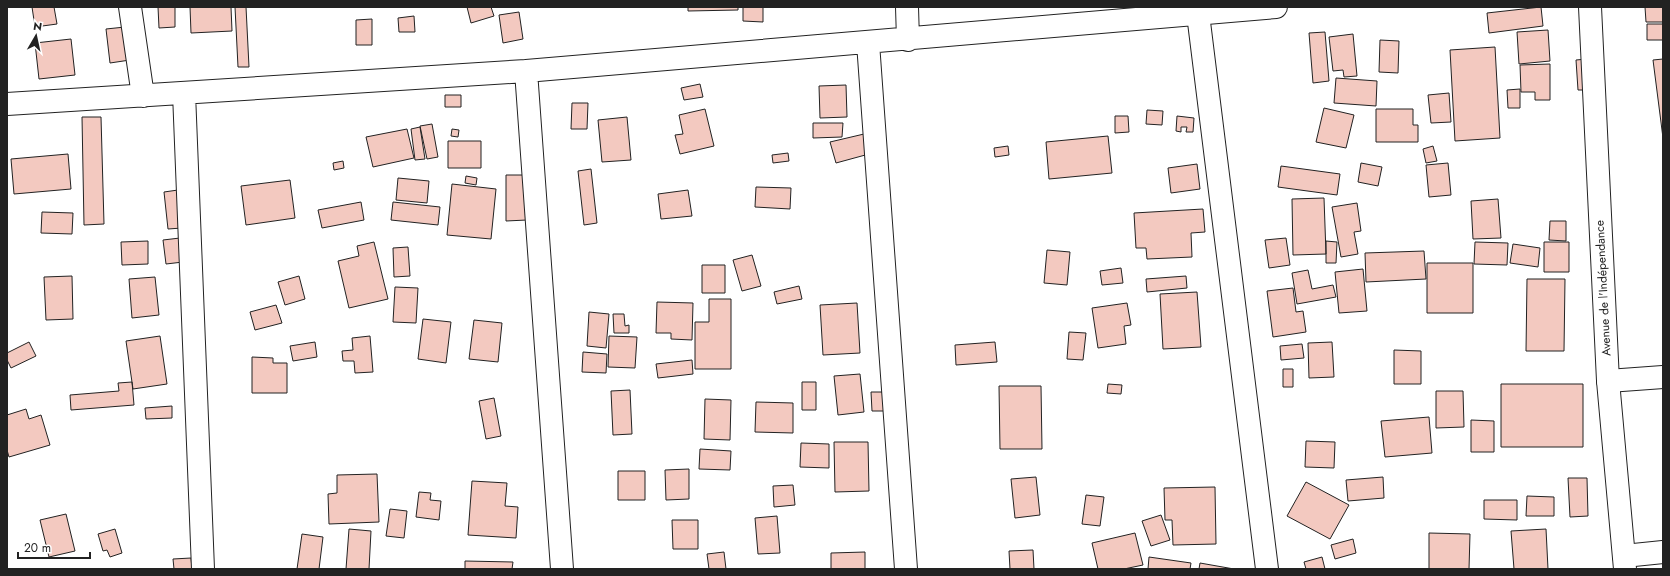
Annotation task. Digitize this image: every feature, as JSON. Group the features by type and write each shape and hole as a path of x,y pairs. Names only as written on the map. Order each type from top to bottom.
{"street":[{"path":"130,7 144,96"},
{"path":"907,7 908,40"},
{"path":"7,104 526,71 908,40 1276,7"},
{"name":"Avenue de l'Indépendance","path":"1590,7 1608,381 1625,563"},
{"path":"1198,14 1267,569"},
{"path":"868,43 906,569"},
{"path":"526,71 562,569"},
{"path":"184,93 203,569"},
{"path":"1608,381 1663,377"},
{"path":"1625,563 1663,552"}],"building":[{"path":"32,7 54,7 57,24 35,27"},
{"path":"158,7 175,7 175,27 159,28"},
{"path":"190,7 231,7 232,31 191,33"},
{"path":"235,7 246,7 249,67 238,67"},
{"path":"467,7 491,7 494,16 471,23"},
{"path":"688,7 738,7 738,10 688,11"},
{"path":"743,7 763,7 763,22 743,21"},
{"path":"1541,7 1543,26 1489,33 1487,13"},
{"path":"1645,7 1663,7 1663,22 1646,22"},
{"path":"519,12 523,39 503,43 499,15"},
{"path":"414,16 415,32 399,32 398,18"},
{"path":"372,19 372,45 356,45 356,20"},
{"path":"1647,24 1663,24 1663,40 1647,40"},
{"path":"125,27 130,60 110,63 106,29"},
{"path":"1548,30 1550,61 1519,64 1517,32"},
{"path":"1325,32 1329,81 1313,83 1309,33"},
{"path":"1353,34 1357,76 1344,77 1343,70 1333,71 1329,37"},
{"path":"71,39 75,75 39,79 35,43"},
{"path":"1380,40 1399,41 1398,73 1379,72"},
{"path":"1495,47 1500,138 1455,141 1450,50"},
{"path":"1587,59 1589,90 1578,90 1576,60"},
{"path":"1663,59 1663,138 1653,60"},
{"path":"1550,64 1550,100 1535,100 1535,92 1521,92 1520,65"},
{"path":"1336,78 1377,81 1376,106 1334,103"},
{"path":"700,84 703,97 684,100 681,88"},
{"path":"846,85 847,117 820,118 819,86"},
{"path":"1520,89 1520,108 1508,108 1507,90"},
{"path":"1449,93 1451,122 1431,123 1428,95"},
{"path":"445,95 461,95 461,107 445,107"},
{"path":"572,103 588,103 587,129 571,129"},
{"path":"1324,108 1354,115 1346,148 1316,142"},
{"path":"705,109 714,146 680,154 675,135 683,134 679,115"},
{"path":"1376,109 1413,109 1413,125 1418,125 1418,142 1376,142"},
{"path":"1147,110 1163,111 1162,125 1146,124"},
{"path":"1115,116 1128,116 1129,132 1115,133"},
{"path":"1177,116 1194,118 1193,132 1186,132 1187,127 1181,127 1181,132 1176,131"},
{"path":"82,117 101,117 104,224 84,225"},
{"path":"627,117 631,160 602,162 598,120"},
{"path":"813,123 843,123 842,137 813,138"},
{"path":"432,124 438,157 427,159 420,126"},
{"path":"420,127 425,159 415,160 411,129"},
{"path":"407,129 414,158 373,167 366,137"},
{"path":"452,129 459,130 458,137 451,136"},
{"path":"864,134 869,154 836,163 830,142"},
{"path":"1108,136 1112,173 1049,179 1046,142"},
{"path":"448,141 481,141 481,168 448,168"},
{"path":"1008,146 1009,155 995,157 994,148"},
{"path":"1433,146 1437,161 1426,163 1423,149"},
{"path":"788,153 789,161 773,163 772,155"},
{"path":"68,154 71,189 14,194 11,159"},
{"path":"343,161 344,168 334,170 333,163"},
{"path":"1361,163 1382,167 1378,186 1358,182"},
{"path":"1448,163 1451,195 1429,197 1426,165"},
{"path":"1197,164 1200,189 1171,193 1168,168"},
{"path":"1281,166 1340,174 1337,195 1278,187"},
{"path":"591,169 597,223 584,225 578,171"},
{"path":"506,175 526,175 527,220 506,221"},
{"path":"466,176 477,178 476,185 465,183"},
{"path":"398,178 429,181 427,203 396,200"},
{"path":"290,180 295,218 246,225 241,186"},
{"path":"452,184 496,189 491,239 447,235"},
{"path":"756,187 791,188 790,209 755,207"},
{"path":"178,190 182,228 168,229 164,192"},
{"path":"688,190 692,216 661,219 658,194"},
{"path":"1324,198 1326,254 1293,255 1292,199"},
{"path":"1498,199 1501,238 1473,239 1471,201"},
{"path":"361,202 364,220 322,228 318,210"},
{"path":"393,202 440,207 438,225 391,220"},
{"path":"1357,203 1361,231 1354,232 1358,254 1341,257 1332,207"},
{"path":"1203,209 1205,232 1191,233 1192,257 1147,259 1146,248 1136,248 1134,213"},
{"path":"42,212 73,213 72,234 41,233"},
{"path":"1550,221 1566,221 1566,241 1549,240"},
{"path":"180,238 183,262 166,264 163,240"},
{"path":"1286,238 1290,265 1269,268 1265,240"},
{"path":"148,241 148,264 122,265 121,242"},
{"path":"1326,241 1337,242 1336,263 1326,263"},
{"path":"374,242 388,299 349,308 338,261 359,256 357,246"},
{"path":"1475,242 1508,243 1507,265 1474,264"},
{"path":"1544,242 1569,242 1569,272 1544,272"},
{"path":"1513,244 1540,248 1538,267 1510,263"},
{"path":"408,247 410,276 394,277 393,248"},
{"path":"1047,250 1070,252 1067,285 1044,283"},
{"path":"1424,251 1426,279 1366,282 1365,253"},
{"path":"752,255 761,286 742,291 733,260"},
{"path":"1427,263 1473,263 1473,313 1427,313"},
{"path":"702,265 725,265 725,293 702,293"},
{"path":"1121,268 1123,283 1102,285 1100,271"},
{"path":"1363,269 1367,311 1339,313 1335,272"},
{"path":"1308,270 1312,289 1333,285 1336,297 1297,304 1292,273"},
{"path":"72,276 73,319 46,320 44,277"},
{"path":"299,276 305,299 285,305 278,282"},
{"path":"1186,276 1187,288 1147,292 1146,279"},
{"path":"155,277 159,315 132,318 129,279"},
{"path":"1527,279 1565,279 1564,351 1526,351"},
{"path":"799,286 802,299 777,304 774,292"},
{"path":"395,287 418,288 416,323 393,322"},
{"path":"1293,288 1296,312 1303,311 1306,332 1273,337 1267,291"},
{"path":"1197,292 1201,347 1163,349 1160,294"},
{"path":"709,299 731,299 731,369 695,369 695,322 709,322"},
{"path":"657,302 693,303 692,340 671,339 671,333 656,333"},
{"path":"857,303 860,353 823,355 820,305"},
{"path":"1127,303 1131,325 1124,326 1126,344 1098,348 1092,308"},
{"path":"276,305 282,323 255,330 250,312"},
{"path":"589,312 609,314 606,348 587,346"},
{"path":"613,314 624,314 625,326 629,325 629,333 614,333"},
{"path":"423,319 451,322 446,363 418,359"},
{"path":"474,320 502,323 498,362 469,359"},
{"path":"1069,332 1086,333 1083,360 1067,359"},
{"path":"160,336 167,384 133,389 126,341"},
{"path":"370,336 373,372 355,373 354,361 343,361 342,351 353,350 352,338"},
{"path":"609,336 637,337 635,368 608,367"},
{"path":"29,342 36,356 11,368 7,360 7,353"},
{"path":"315,342 317,357 293,361 290,346"},
{"path":"995,342 997,362 956,365 955,345"},
{"path":"1332,342 1334,377 1309,378 1308,343"},
{"path":"1302,344 1304,358 1281,360 1280,346"},
{"path":"1394,350 1421,351 1421,384 1394,384"},
{"path":"583,352 607,354 606,373 582,372"},
{"path":"252,357 273,358 273,363 287,363 287,393 252,393"},
{"path":"692,360 693,374 658,378 656,364"},
{"path":"1283,369 1293,369 1293,387 1283,387"},
{"path":"860,374 864,412 838,415 834,376"},
{"path":"132,382 134,405 71,410 70,395 119,391 118,383"},
{"path":"802,382 816,382 816,410 802,410"},
{"path":"1108,384 1122,385 1121,394 1107,393"},
{"path":"1501,384 1583,384 1583,447 1501,447"},
{"path":"999,386 1041,386 1042,449 1000,449"},
{"path":"630,390 632,434 613,435 611,391"},
{"path":"1436,391 1463,391 1464,427 1436,428"},
{"path":"871,392 884,392 884,411 872,411"},
{"path":"494,398 501,436 486,439 479,401"},
{"path":"705,399 731,400 730,440 704,439"},
{"path":"756,402 793,403 793,433 755,432"},
{"path":"172,406 172,418 146,419 145,408"},
{"path":"26,409 29,419 41,415 50,445 9,457 7,450 7,415"},
{"path":"1429,417 1432,453 1385,457 1381,421"},
{"path":"1471,420 1494,421 1494,452 1471,452"},
{"path":"1306,441 1335,442 1334,468 1305,467"},
{"path":"834,442 868,442 869,491 835,492"},
{"path":"801,443 829,444 829,468 800,467"},
{"path":"700,449 731,451 730,470 699,469"},
{"path":"689,469 689,499 666,500 665,470"},
{"path":"618,471 645,471 645,500 618,500"},
{"path":"377,474 379,522 329,524 328,494 337,493 337,475"},
{"path":"1036,477 1040,515 1015,518 1011,479"},
{"path":"1383,477 1384,498 1348,501 1346,480"},
{"path":"1568,478 1587,478 1588,516 1570,517"},
{"path":"472,481 507,483 505,506 518,507 516,538 468,535"},
{"path":"1306,482 1349,505 1330,539 1287,516"},
{"path":"793,485 795,505 774,507 773,486"},
{"path":"1215,487 1216,544 1173,545 1172,520 1165,520 1164,488"},
{"path":"419,492 431,493 430,500 441,501 439,520 416,517"},
{"path":"1086,495 1104,497 1100,526 1082,524"},
{"path":"1527,496 1554,497 1554,516 1526,516"},
{"path":"1484,500 1517,500 1517,520 1484,519"},
{"path":"390,509 407,511 404,538 386,536"},
{"path":"66,514 75,551 49,557 40,520"},
{"path":"1161,515 1170,540 1151,546 1142,521"},
{"path":"777,516 780,553 758,554 755,518"},
{"path":"672,520 698,520 698,549 673,549"},
{"path":"115,529 122,553 110,557 107,550 103,551 98,534"},
{"path":"349,529 371,531 369,569 346,569"},
{"path":"1546,529 1548,569 1514,569 1511,531"},
{"path":"1135,533 1143,565 1124,569 1098,569 1092,543"},
{"path":"1429,533 1470,534 1469,569 1429,569"},
{"path":"302,534 323,537 319,569 297,569"},
{"path":"1353,539 1356,553 1335,559 1331,545"},
{"path":"1033,550 1034,569 1010,569 1009,551"},
{"path":"724,552 726,569 709,569 707,554"},
{"path":"865,552 865,569 831,569 831,553"},
{"path":"1149,557 1191,563 1190,569 1148,569"},
{"path":"1322,557 1325,569 1306,569 1304,562"},
{"path":"191,558 192,569 174,569 173,559"},
{"path":"465,561 513,562 512,569 465,569"},
{"path":"1200,563 1234,569 1199,569"}]}
